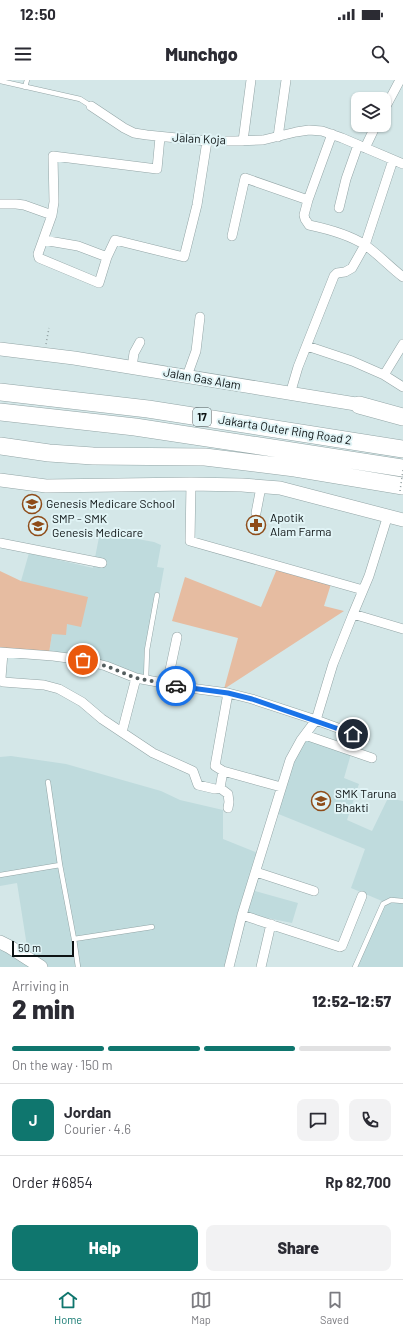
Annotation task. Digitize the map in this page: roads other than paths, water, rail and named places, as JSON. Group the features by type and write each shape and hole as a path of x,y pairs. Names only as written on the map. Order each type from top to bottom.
{"highway":[{"name":"Jakarta Outer Ring Road 2","path":"0,392 148,409 403,449"},
{"path":"359,405 403,417"},
{"name":"Jakarta Outer Ring Road 2","path":"0,412 136,427 403,469"},
{"path":"0,446 49,453 93,456 205,457 295,468 401,488"}],"main road":[{"name":"Jalan Gas Alam","path":"0,349 132,367 290,394 403,411"},
{"path":"0,480 46,486 191,484 280,488 403,520"},
{"path":"0,942 41,967"}],"street":[{"path":"243,141 251,80"},
{"path":"278,137 286,80"},
{"path":"391,97 400,80"},
{"name":"Jalan Koja","path":"91,106 134,133 207,141 243,141 263,140 309,130 322,131 403,164"},
{"path":"339,208 346,179 362,147 372,132"},
{"path":"332,134 308,200 304,215 305,219 309,225 333,231 364,245 403,277"},
{"path":"160,136 156,169 53,156 54,195 52,215 38,254 41,260 99,283 107,257 115,240 184,257 197,205 207,141"},
{"path":"290,394 298,368 334,276 337,273 345,272 352,268 364,245 392,160"},
{"path":"232,236 244,178 308,200"},
{"path":"0,204 16,204 52,215"},
{"path":"43,240 78,246 107,257"},
{"path":"187,376 196,351 200,317"},
{"path":"132,367 134,353 140,342"},
{"path":"384,375 403,344"},
{"path":"307,346 352,360 384,375 403,387"},
{"path":"191,484 190,541 363,590"},
{"path":"256,513 261,487"},
{"path":"229,967 242,915 290,760 316,720 333,664 377,554 388,515"},
{"path":"0,543 102,563"},
{"path":"353,614 403,629"},
{"path":"167,684 177,637"},
{"path":"228,808 228,794 220,788 215,789 198,785 193,771 153,753 82,702 59,689 44,685 2,682 2,652 83,660 106,666 136,678 228,693 252,699 366,738"},
{"path":"122,732 136,678"},
{"path":"228,693 215,766 223,771 281,787"},
{"path":"305,735 372,758"},
{"path":"220,788 223,771"},
{"path":"256,872 314,891"},
{"path":"242,915 340,947 342,946 362,896"},
{"path":"261,967 271,924"}],"lane":[{"path":"25,87 27,80"},
{"name":"Jalan Koja","path":"0,81 80,99 91,106"},
{"path":"146,680 147,650 157,595"},
{"path":"48,782 60,865 78,967"},
{"path":"0,875 60,865"},
{"path":"354,967 383,904 391,900 403,901"},
{"path":"74,939 152,927"}],"place":[{"name":"Genesis Medicare School","path":"32,504"},
{"name":"Apotik Alam Farma","path":"256,525"},
{"name":"SMP - SMK Genesis Medicare","path":"38,526"},
{"name":"SMK Taruna Bhakti","path":"321,801"}]}
